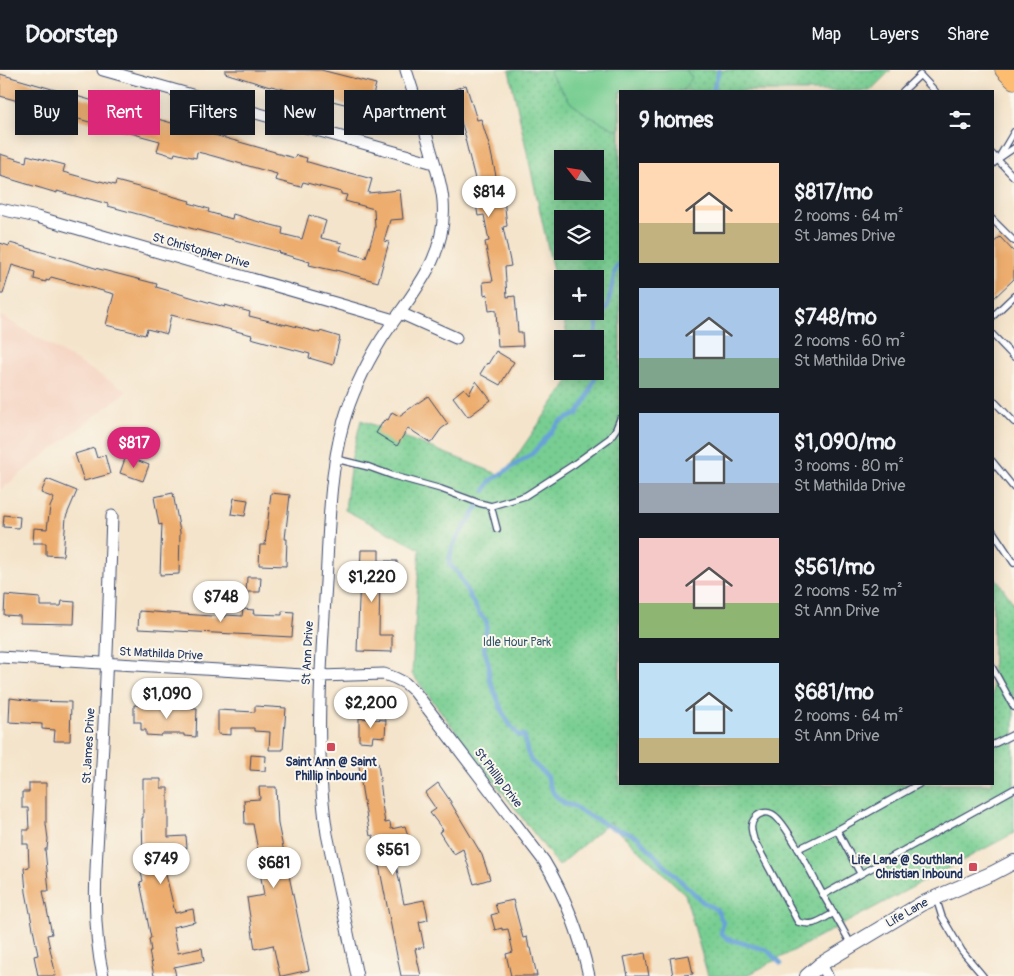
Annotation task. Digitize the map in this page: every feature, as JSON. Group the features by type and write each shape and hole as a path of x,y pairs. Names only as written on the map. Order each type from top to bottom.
{"highway":[{"path":"1004,70 1014,80"}],"street":[{"path":"103,70 434,163"},
{"name":"St Ann Drive","path":"357,976 324,812 319,755 320,676 332,483 343,424 356,389 377,348 423,279 433,259 440,239 443,219 443,200 438,173 406,70"},
{"name":"St Christopher Drive","path":"0,209 36,217 397,317"},
{"path":"397,317 456,338"},
{"name":"St James Drive","path":"103,976 99,949 96,900 112,516"},
{"name":"St Mathilda Drive","path":"0,658 320,676"},
{"name":"St Phillip Drive","path":"320,676 384,674 405,683 415,692 534,847 551,873 571,913 584,952 589,976"},
{"name":"Life Lane","path":"808,976 824,970 852,946 921,904 1014,862"}],"lane":[{"path":"904,90 920,75 934,90"},
{"path":"998,159 1014,132"},
{"path":"994,162 1014,148"},
{"path":"994,156 1014,177"},
{"path":"994,221 1014,241"},
{"path":"994,314 1013,299"},
{"path":"994,336 1014,357"},
{"path":"994,401 1014,422"},
{"path":"336,459 369,467 441,489 479,504 491,506 524,496 573,465 610,438 619,422"},
{"path":"994,463 1014,488"},
{"path":"491,506 497,529"},
{"path":"994,533 1014,563"},
{"path":"994,671 1014,707"},
{"path":"994,743 1014,734"},
{"path":"902,793 904,785"},
{"path":"798,849 837,830 917,785"},
{"path":"823,894 1014,789"},
{"path":"834,913 814,924 807,925 798,922 754,840 751,830 755,817 761,813 768,812 774,814 786,829 798,849 834,913 852,946"},
{"path":"837,830 860,873"},
{"path":"936,898 942,917 962,950 983,976"}],"shaded area":[{"path":"0,315 127,391 0,490"}],"green space":[{"name":"Idle Hour Park","path":"509,70 891,70 871,90 619,90 619,785 994,785 994,575 1014,604 1014,833 746,976 708,976 685,894 609,822 559,866 412,674 420,549 345,510 351,461 361,420 503,476 569,380 604,380 604,330 566,330 564,320 604,320 604,270 554,270 554,275"},
{"path":"553,70 686,70 692,78 683,90 619,90 619,129 616,130 589,116 571,103 550,73"}],"building":[{"path":"225,70 321,70 376,84 374,90 344,90 344,104 334,101 334,90 287,90 270,87 225,73"},
{"path":"0,74 55,90 15,90 15,100 0,96"},
{"path":"466,85 477,120 481,119 490,148 501,199 504,199 507,226 503,227 511,266 505,267 507,297 515,296 518,332 522,332 523,346 498,347 496,310 489,311 487,294 484,295 483,282 493,281 485,242 489,241 484,215 478,216 476,204 481,203 465,139 464,90 452,90"},
{"path":"78,96 88,99 88,122 78,119"},
{"path":"160,120 170,122 170,135 215,135 295,158 296,155 307,158 306,162 372,179 368,193 400,190 403,219 390,220 384,241 389,242 378,282 336,270 309,265 310,262 280,252 0,176 0,154 26,162 27,155 65,165 63,172 115,185 116,181 190,201 189,203 209,209 208,212 232,219 233,214 283,228 282,234 302,239 309,215 326,221 321,238 342,243 340,250 366,258 375,228 374,209 345,201 347,195 341,194 341,192 303,182 301,187 275,180 277,174 206,154 197,152 196,158 175,153 174,156 157,151 160,141 138,135 160,135"},
{"path":"1000,237 1014,252 1014,279 994,298 994,242"},
{"path":"0,243 9,246 10,243 157,284 156,287 225,307 225,305 250,312 249,316 340,337 333,365 309,358 310,354 251,338 252,335 171,315 167,334 147,329 145,335 106,325 114,294 51,277 46,282 34,279 35,272 12,265 3,294 0,294"},
{"path":"496,351 514,362 500,385 480,374"},
{"path":"476,381 491,400 468,417 453,397 464,388 469,394"},
{"path":"428,396 448,424 441,429 431,443 408,428 397,446 376,433 384,420 388,420 392,412 399,416"},
{"path":"94,448 97,458 105,455 110,474 84,481 75,454"},
{"path":"126,456 149,465 143,481 120,473"},
{"path":"47,479 77,491 66,517 63,556 46,555 46,543 33,543 34,528 47,529 50,507 54,498 41,493"},
{"path":"173,493 180,532 179,574 160,575 162,524 159,525 154,497"},
{"path":"271,493 290,495 285,539 287,539 286,566 259,565 260,545 265,545"},
{"path":"234,498 248,500 245,516 231,514"},
{"path":"4,515 20,517 19,528 3,527"},
{"path":"361,550 379,550 379,561 397,561 397,573 380,572 379,635 392,635 392,652 357,651"},
{"path":"247,577 261,577 260,592 246,592"},
{"path":"5,595 40,598 40,606 61,606 62,601 75,602 74,624 20,623 20,616 4,615"},
{"path":"243,609 254,610 253,614 282,615 282,611 294,612 292,637 138,629 139,611 226,617 226,615 242,616"},
{"path":"10,698 71,702 70,741 54,741 55,730 42,729 42,724 9,722"},
{"path":"134,705 197,708 196,737 184,736 184,734 146,735 146,730 141,730 141,722 134,722"},
{"path":"255,706 286,708 283,750 269,750 270,732 254,731 254,728 231,728 231,735 218,734 218,710 255,712"},
{"path":"359,718 386,720 385,737 373,736 372,742 359,741"},
{"path":"251,755 266,756 265,771 250,770"},
{"path":"378,763 385,823 390,822 391,829 405,826 408,836 391,840 404,904 424,900 427,912 428,920 419,922 424,947 415,949 421,976 401,976 373,835 370,836 359,765"},
{"path":"143,779 161,779 161,788 168,788 168,837 186,836 187,848 160,849 175,913 193,909 195,922 173,927 178,953 202,948 204,961 174,967 176,976 154,976 149,951 151,951 149,939 151,938 140,882 143,881 138,860 143,859"},
{"path":"29,783 46,783 48,839 47,849 45,849 49,891 43,891 52,934 47,935 56,976 38,976 34,956 38,955 26,892 24,868 29,867 28,844 23,844 23,830 29,830 28,808 22,808 22,792 29,792"},
{"path":"438,783 482,855 490,879 474,884 463,849 454,854 439,832 443,830 430,813 436,809 425,793"},
{"path":"259,787 276,787 278,824 309,970 282,976 280,976 273,945 255,949 247,898 264,895 253,824 245,824 244,800 260,799"},
{"path":"513,900 523,938 527,937 529,948 531,948 537,976 511,976 506,954 513,952 508,929 495,930 491,915 498,913 495,904"},
{"path":"645,953 649,976 628,976 624,957"},
{"path":"689,955 693,974 673,976 670,958"}],"waterway":[{"path":"713,90 719,70"},
{"path":"596,330 597,323 608,305 616,267 619,264"},
{"path":"485,491 490,481 532,454 560,422 577,414 586,400 594,380"},
{"path":"478,506 456,540 450,555 449,564 458,573 479,613 487,622 484,649 489,665 489,678 510,725 519,736 524,735 531,761 548,777 554,794 565,804 574,806 612,828 638,837 703,902 717,910 723,922 721,933 728,939 767,950 781,964"}],"place":[{"name":"Saint Ann @ Saint Phillip Inbound","path":"331,747"},
{"name":"Life Lane @ Southland Christian Inbound","path":"973,867"}]}
